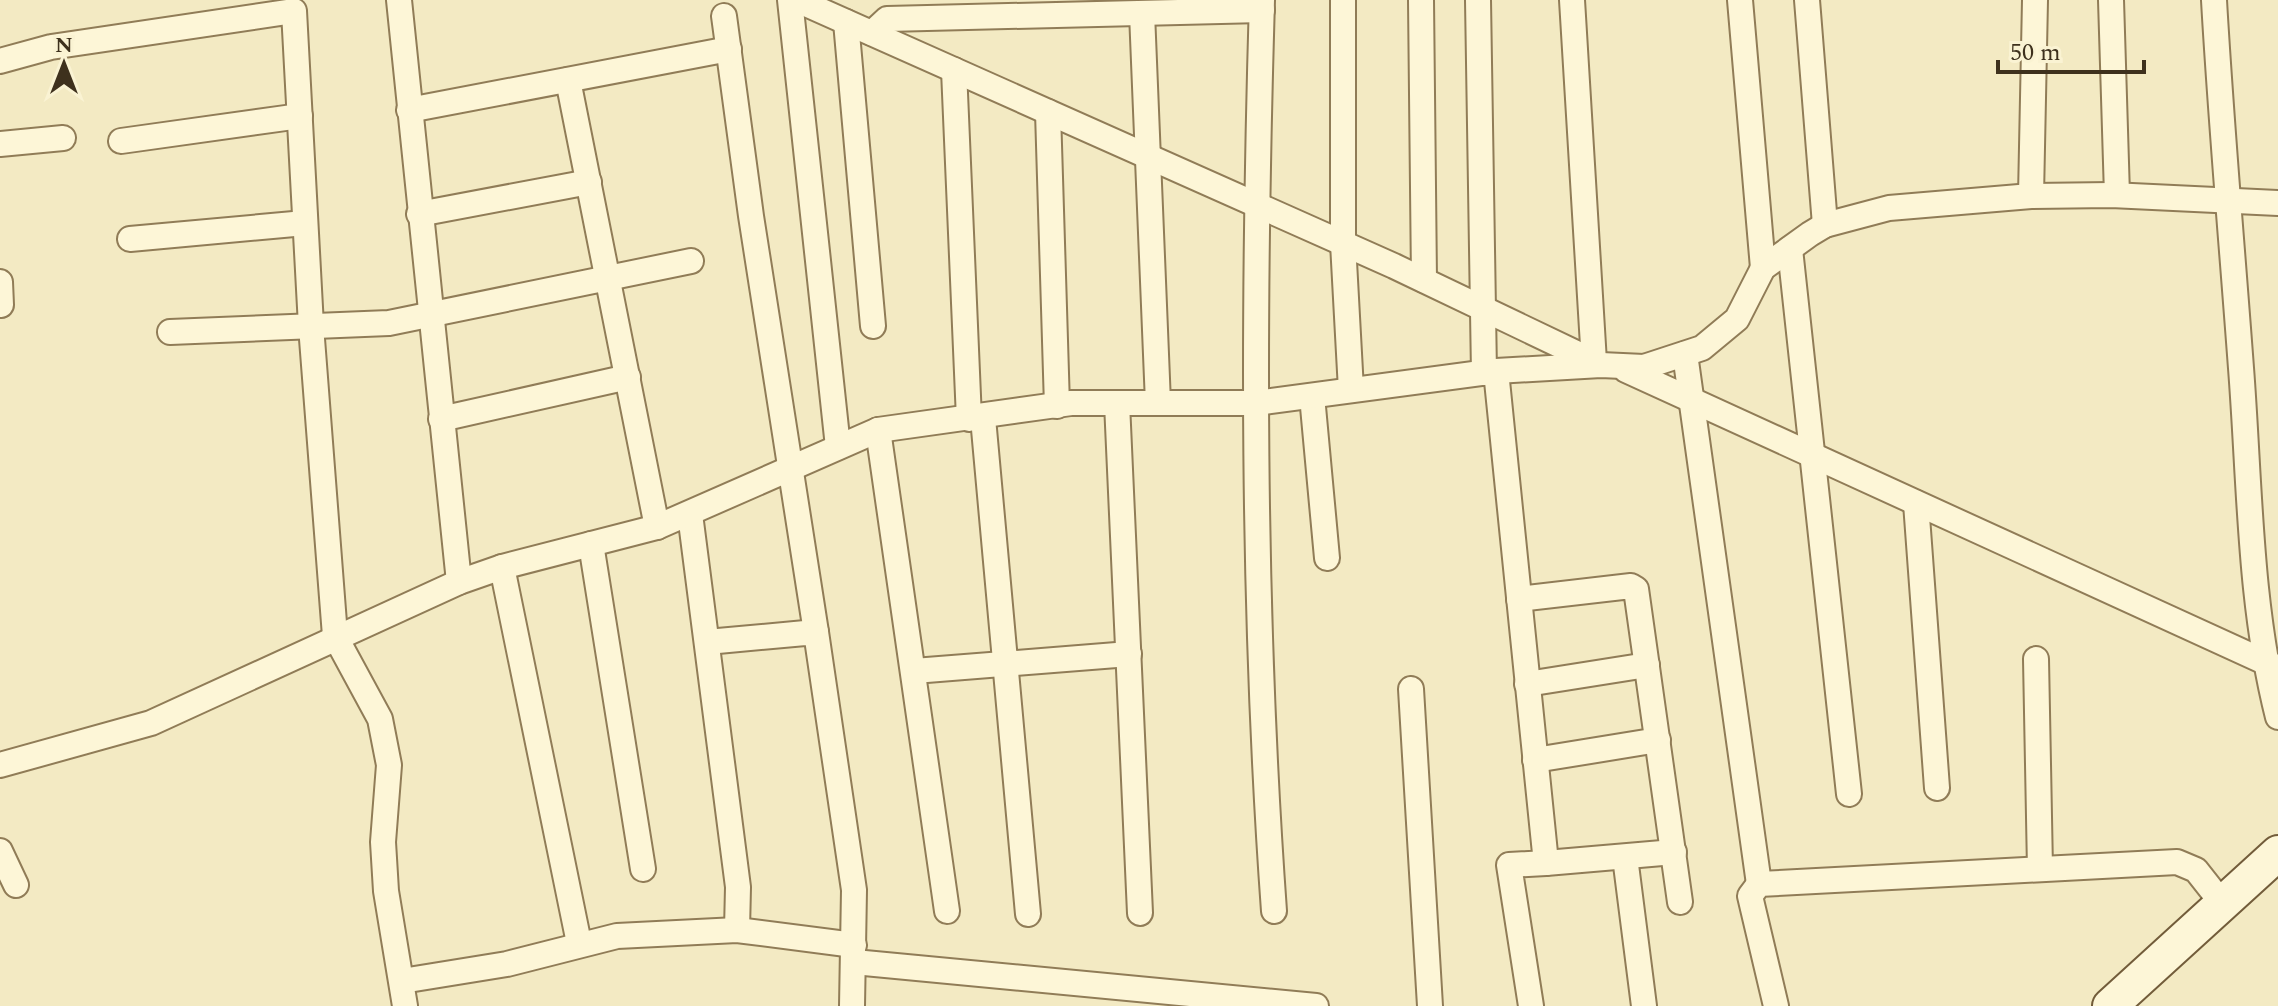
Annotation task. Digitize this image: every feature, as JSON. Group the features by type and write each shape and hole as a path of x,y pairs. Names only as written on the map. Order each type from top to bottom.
{"street":[{"path":"399,0 459,582"},
{"path":"838,447 798,0 846,22 882,18 1142,13 1262,5 1256,403 1266,801 1274,911"},
{"path":"1343,0 1343,243 1351,390"},
{"path":"1421,0 1424,280"},
{"path":"1478,0 1483,308 1519,599 1546,863"},
{"path":"1572,0 1605,365"},
{"path":"1740,0 1763,268"},
{"path":"1807,0 1825,225"},
{"path":"2031,196 2035,0"},
{"path":"2111,0 2117,195"},
{"path":"2214,0 2226,202 2241,370 2247,505 2278,717"},
{"path":"0,61 51,47 294,11 311,326 335,636 380,719 389,765 383,842 386,891 405,1006"},
{"path":"1142,13 1158,403"},
{"path":"724,16 751,216 854,890 852,1006"},
{"path":"882,18 954,70 1257,203 1605,365 1693,400 2271,666"},
{"path":"846,22 873,326"},
{"path":"409,110 729,49"},
{"path":"954,70 976,418 1006,664 1028,914"},
{"path":"568,80 657,527"},
{"path":"1048,112 1057,406"},
{"path":"121,141 300,116"},
{"path":"0,144 63,138"},
{"path":"419,214 589,182"},
{"path":"0,765 151,723 335,636 459,582 502,567 657,527 878,430 1057,406 1256,403 1490,372 1605,365 1644,367 1702,348 1737,319 1763,268 1825,225 1889,208 2031,196 2117,195 2278,203"},
{"path":"130,239 305,223"},
{"path":"1790,249 1849,794"},
{"path":"170,332 431,317 691,261"},
{"path":"1685,354 1759,884 1750,896 1776,1006"},
{"path":"441,419 628,377"},
{"path":"1312,396 1327,558"},
{"path":"1117,403 1140,913"},
{"path":"878,430 947,911"},
{"path":"1916,503 1937,788"},
{"path":"690,514 738,887 737,930"},
{"path":"591,544 643,869"},
{"path":"502,567 579,943"},
{"path":"1519,599 1631,586 1636,589 1680,902"},
{"path":"707,642 816,632"},
{"path":"914,671 1129,654"},
{"path":"2036,659 2040,869"},
{"path":"1527,684 1647,665"},
{"path":"1411,689 1430,1006"},
{"path":"1535,760 1658,740"},
{"path":"0,851 16,885"},
{"path":"1531,1006 1509,865 1674,852"},
{"path":"2110,1006 2278,853"},
{"path":"1625,857 1644,1006"},
{"path":"1759,884 2177,862 2196,870 2222,903"},
{"path":"402,981 507,964 579,943 617,936 737,930 854,954 1316,1006"}]}
